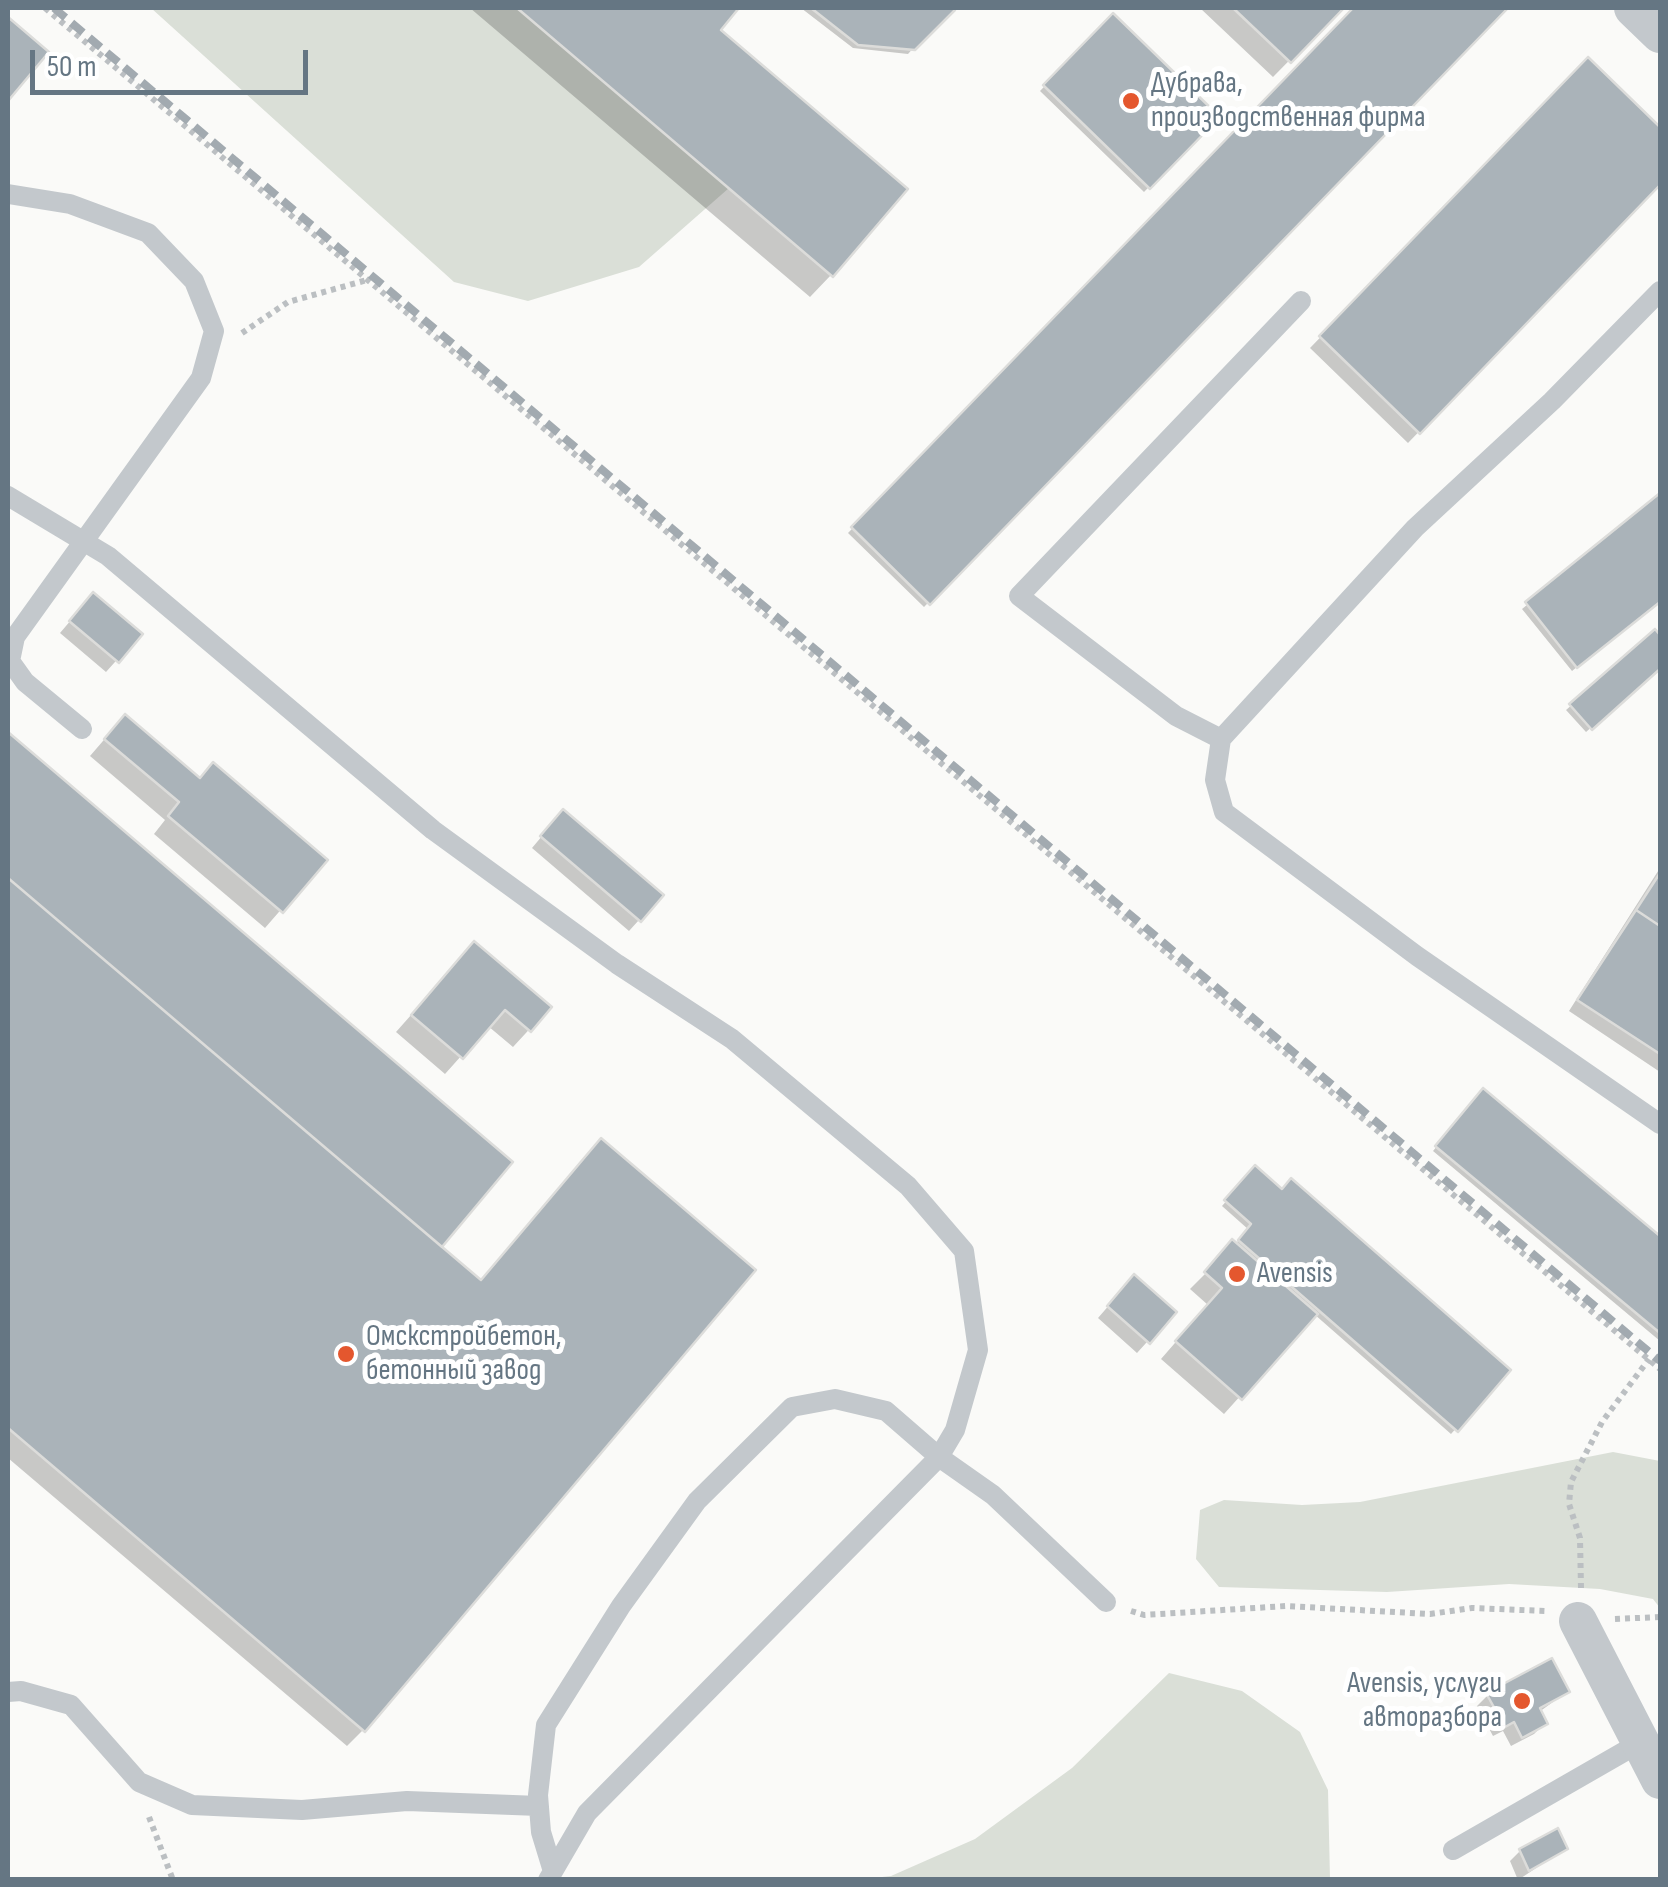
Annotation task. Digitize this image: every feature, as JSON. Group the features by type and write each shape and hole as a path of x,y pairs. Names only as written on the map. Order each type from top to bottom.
{"street":[{"path":"1633,8 1660,34"},
{"path":"1578,1621 1660,1780"}],"lane":[{"path":"8,194 70,204 148,233 194,281 214,331 202,378 86,543 14,637 10,661 25,682 82,730"},
{"path":"1660,291 1552,401 1415,528 1221,739 1215,780 1224,812 1417,956 1660,1124"},
{"path":"1221,739 1176,716 1019,596 1301,301"},
{"path":"8,496 123,568 433,830 617,964 732,1039 908,1186 964,1251 978,1350 955,1430 939,1457 587,1813 550,1874"},
{"path":"550,1874 539,1806 546,1726 621,1606 697,1501 792,1407 836,1399 886,1411 939,1457 994,1495 1106,1602"},
{"path":"8,1692 20,1691 71,1705 139,1782 192,1805 302,1810 407,1801 539,1806"},
{"path":"1454,1850 1641,1742"}],"path":[{"path":"45,8 1660,1369"},
{"path":"240,334 288,302 368,280"},
{"path":"1106,1602 1144,1615 1286,1606 1430,1614 1472,1608 1533,1607 1578,1621 1580,1538 1569,1504 1571,1482 1602,1422 1648,1359"},
{"path":"139,1782 160,1854 173,1880"}],"shaded area":[{"path":"151,8 517,8 729,188 639,267 528,301 454,282"},
{"path":"1613,1452 1660,1461 1660,1608 1653,1599 1600,1589 1509,1584 1387,1592 1219,1587 1196,1559 1200,1510 1224,1500 1302,1505 1360,1502"},
{"path":"1169,1673 1242,1691 1300,1732 1328,1790 1330,1879 864,1879 891,1876 975,1839 1072,1768"}],"building":[{"path":"517,8 739,8 721,30 908,189 833,277"},
{"path":"811,8 955,10 915,50 858,45"},
{"path":"1233,8 1344,8 1291,63"},
{"path":"1353,8 1508,8 930,605 851,527"},
{"name":"Дубрава, производственная фирма","path":"1113,13 1220,117 1150,189 1043,85"},
{"path":"8,17 49,52 8,101"},
{"path":"1588,57 1660,127 1660,185 1420,434 1319,336"},
{"path":"1660,493 1660,602 1577,668 1525,602"},
{"path":"93,592 143,634 119,663 69,621"},
{"path":"1655,629 1660,635 1660,669 1592,730 1569,704"},
{"path":"125,714 200,778 213,762 328,860 283,913 168,816 179,802 104,739"},
{"path":"8,732 513,1162 442,1247 8,878"},
{"path":"563,809 664,895 641,922 540,836"},
{"path":"1660,873 1660,926 1636,910"},
{"name":"Омскстройбетон, бетонный завод","path":"8,878 481,1280 601,1138 756,1270 365,1732 8,1428"},
{"path":"1636,910 1660,926 1660,1054 1577,1000"},
{"path":"474,941 552,1007 531,1032 505,1010 463,1059 411,1015"},
{"path":"1483,1088 1660,1236 1660,1333 1435,1146"},
{"path":"1255,1165 1282,1189 1291,1178 1511,1370 1458,1432 1238,1240 1251,1224 1224,1200"},
{"path":"1232,1239 1318,1314 1242,1400 1175,1341 1222,1288 1204,1272"},
{"path":"1134,1274 1177,1312 1150,1344 1107,1306"},
{"name":"Avensis, услуги авторазбора","path":"1552,1658 1570,1692 1540,1708 1548,1724 1522,1738 1514,1722 1505,1727 1486,1693"},
{"path":"1558,1828 1568,1849 1529,1871 1519,1849"}],"railway":[{"path":"54,8 1660,1361"}],"place":[{"name":"Дубрава, производственная фирма","path":"1131,101"},
{"name":"Avensis","path":"1237,1274"},
{"name":"Омскстройбетон, бетонный завод","path":"346,1354"},
{"name":"Avensis, услуги авторазбора","path":"1522,1701"}]}
